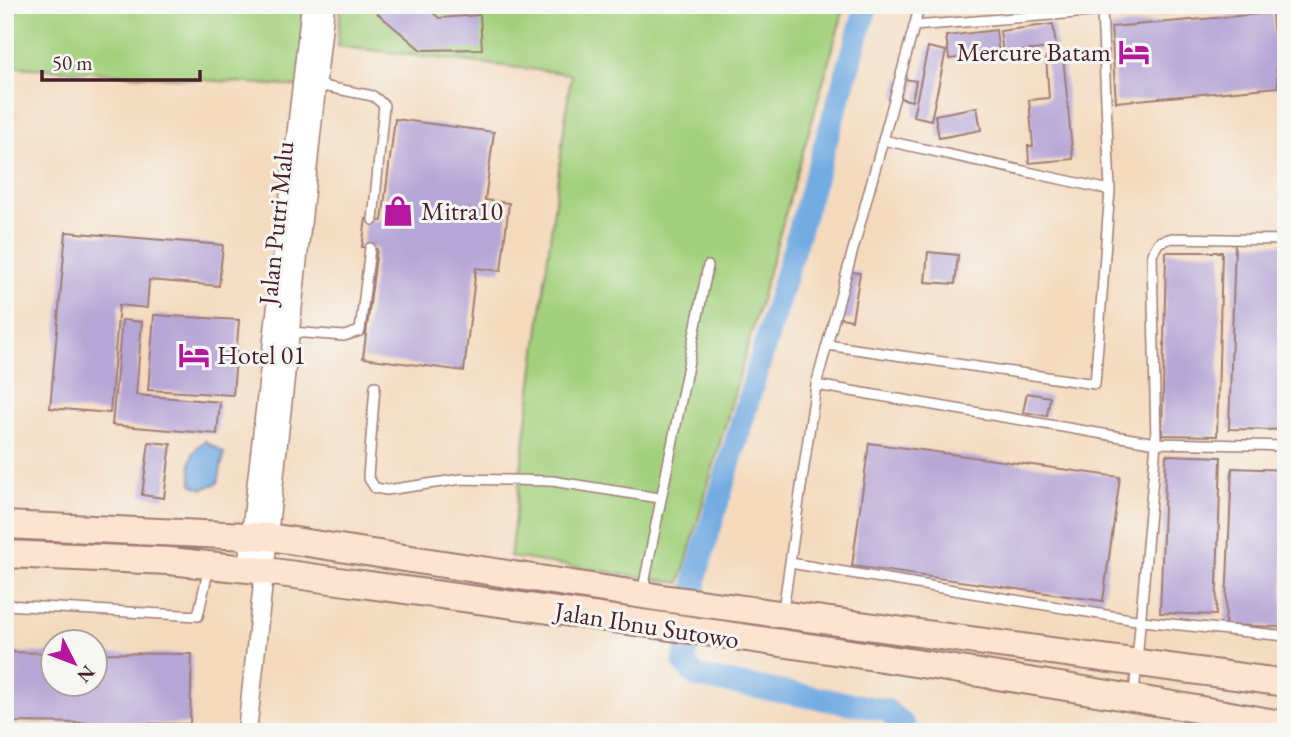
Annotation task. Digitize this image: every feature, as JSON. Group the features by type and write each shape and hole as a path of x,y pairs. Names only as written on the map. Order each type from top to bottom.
{"main road":[{"name":"Jalan Ibnu Sutowo","path":"5,524 260,536 652,597 1286,683"},
{"name":"Jalan Ibnu Sutowo","path":"5,554 58,554 257,570 661,625 725,637 1134,697 1286,725"}],"street":[{"name":"Jalan Putri Malu","path":"247,732 257,570 310,5"},
{"name":"Jalan Putri Malu","path":"260,536 291,332 326,5"}],"lane":[{"path":"782,615 816,385 920,5"},
{"path":"827,345 1095,384 1110,191 1102,11 914,26"},
{"path":"317,85 373,96 384,105 373,220"},
{"path":"883,140 1110,191"},
{"path":"1134,697 1156,443 1152,254 1159,242 1172,238 1286,240"},
{"path":"291,332 344,336 360,331 370,248"},
{"path":"652,597 659,498 708,266"},
{"path":"816,385 1156,443 1286,446"},
{"path":"375,386 368,477 375,488 387,490 463,479 552,481 659,498"},
{"path":"790,563 1142,621 1286,636"},
{"path":"5,605 198,615 209,565"}],"green space":[{"path":"5,5 311,5 302,87 5,66"},
{"path":"341,5 845,5 680,583 510,557 571,74 337,46"}],"water":[{"path":"205,441 224,453 218,483 202,489 192,484 191,465 193,454"}],"building":[{"path":"384,5 424,5 439,18 480,15 482,49 421,50 377,13"},
{"path":"1272,13 1278,87 1116,102 1111,27"},
{"path":"1053,24 1056,47 1003,54 1000,31"},
{"path":"996,30 999,54 949,59 946,36"},
{"path":"928,47 946,51 931,120 913,116"},
{"path":"1063,56 1073,159 1029,163 1028,146 1033,146 1029,100 1049,98 1046,57"},
{"path":"899,78 916,81 912,101 895,97"},
{"path":"977,107 981,130 939,138 935,115"},
{"path":"395,119 494,132 485,200 509,203 501,271 476,268 464,371 363,358 377,249 362,247 366,219 382,221"},
{"path":"66,232 223,245 219,286 149,280 147,308 119,305 110,413 50,408"},
{"path":"1235,243 1286,244 1286,430 1229,429"},
{"path":"928,252 958,255 955,284 925,282"},
{"path":"1166,252 1222,252 1217,436 1162,435"},
{"path":"844,271 860,273 852,320 836,317"},
{"name":"Hotel 01","path":"154,315 239,320 233,395 148,390"},
{"path":"122,320 142,322 136,395 220,402 217,434 112,425"},
{"path":"1027,393 1050,397 1047,416 1023,412"},
{"path":"149,442 171,444 164,498 142,495"},
{"path":"869,443 1120,477 1103,601 852,566"},
{"path":"1166,455 1221,457 1216,615 1160,613"},
{"path":"1232,468 1286,470 1282,627 1225,625"},
{"path":"5,652 38,653 38,698 108,698 108,653 192,654 190,724 5,722"}],"waterway":[{"path":"867,5 697,571 684,663 697,677 886,710 904,725 903,732"}],"place":[{"name":"Mercure Batam","path":"1134,52"},
{"name":"Mitra10","path":"398,211"},
{"name":"Hotel 01","path":"194,355"}]}
